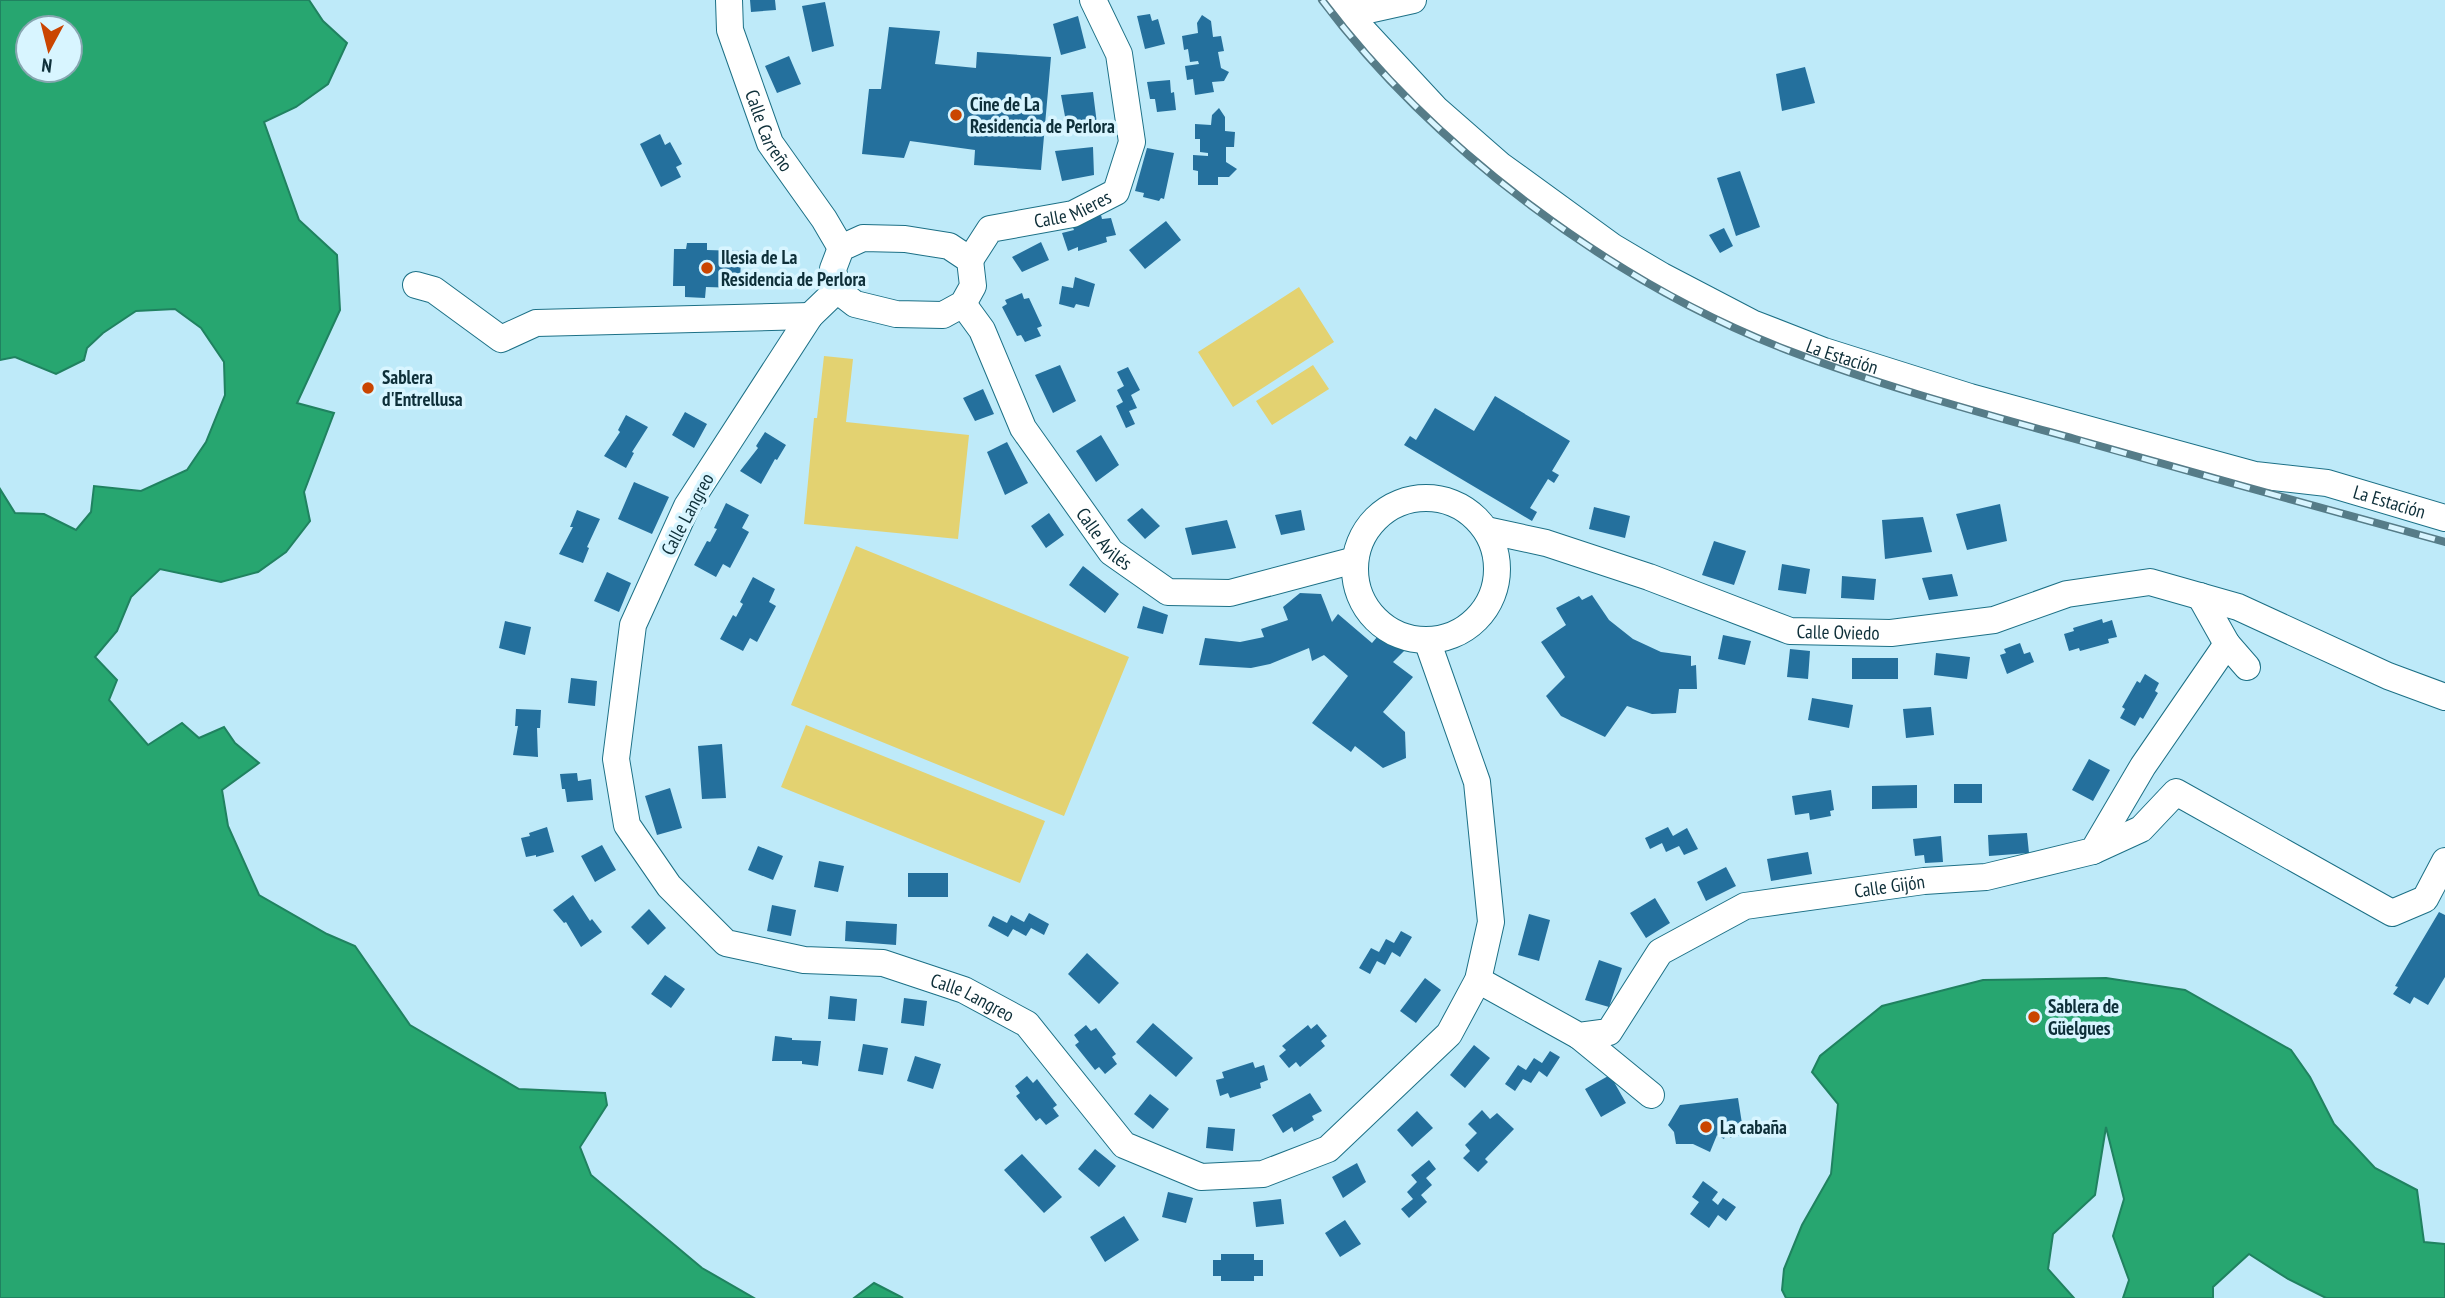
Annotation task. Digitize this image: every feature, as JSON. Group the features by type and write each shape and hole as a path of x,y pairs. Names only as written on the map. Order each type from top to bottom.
{"street":[{"name":"Calle Carreño","path":"729,0 730,30 769,143 841,247"},
{"name":"Calle Mieres","path":"970,260 990,229 1073,214 1116,191 1132,142 1119,54 1093,0"},
{"path":"1345,7 1413,0"},
{"name":"La Estación","path":"1345,7 1436,109 1500,164 1613,247 1661,276 1752,323 1824,351 1970,397 2255,475 2327,482 2445,518"},
{"path":"863,238 905,239 949,246 970,260 973,286 963,304 943,315 896,314 855,304 837,290 833,269 841,247 863,238"},
{"path":"416,285 434,290 501,339 536,323 810,316"},
{"name":"Calle Langreo","path":"837,290 810,316 687,506 634,625 616,759 627,825 669,886 726,943 804,960 883,963 964,990 1027,1024 1124,1145 1201,1177 1263,1174 1328,1149 1448,1034 1478,980 1491,922 1477,782 1427,643"},
{"name":"Calle Avilés","path":"963,304 982,330 1023,428 1111,552 1168,593 1230,593 1355,560"},
{"path":"1433,498 1454,503 1472,514 1486,530 1495,550 1498,571 1494,592 1485,611 1470,626 1451,636 1427,643 1405,638 1383,626 1366,608 1356,585 1355,560 1362,537 1375,519 1392,506 1412,499 1433,498"},
{"name":"Calle Oviedo","path":"1486,530 1546,543 1649,577 1790,631 1891,633 1994,620 2067,594 2150,582 2238,607 2388,676 2445,697"},
{"path":"2200,596 2227,644 2247,667"},
{"path":"2093,851 2143,766 2227,644"},
{"name":"Calle Gijón","path":"1579,1036 1609,1032 1660,952 1745,906 1924,881 1986,877 2093,851 2141,829 2176,792 2392,913 2435,899"},
{"path":"2435,899 2445,861"},
{"path":"1478,980 1579,1036 1651,1095"}],"shaded area":[{"path":"0,0 309,0 323,21 347,43 328,84 296,107 264,122 299,220 337,255 340,310 297,403 334,413 304,492 310,521 286,552 258,572 221,582 160,569 131,597 117,631 95,657 117,680 109,700 148,745 182,723 199,738 224,727 235,743 259,763 222,790 228,826 259,895 327,934 355,946 410,1025 519,1089 605,1093 607,1105 580,1147 591,1175 702,1268 754,1298 0,1298 0,489 15,513 44,514 76,530 91,512 94,486 141,491 187,470 206,442 225,395 224,362 201,328 175,309 136,311 103,333 87,348 84,360 56,374 15,357 0,360"},
{"path":"1299,287 1334,342 1233,407 1198,352"},
{"path":"824,356 853,359 846,422 969,435 958,539 804,524 814,418 817,418"},
{"path":"1313,365 1329,389 1272,425 1256,401"},
{"path":"856,546 1129,657 1064,816 791,705"},
{"path":"806,725 1045,821 1020,883 781,787"},
{"path":"2106,978 2185,990 2291,1050 2310,1077 2334,1124 2375,1168 2417,1190 2424,1242 2445,1244 2445,1298 2326,1298 2288,1279 2249,1254 2213,1287 2213,1298 2123,1298 2129,1280 2113,1236 2124,1199 2106,1127 2095,1195 2053,1234 2048,1269 2074,1298 1786,1298 1782,1290 1784,1269 1802,1225 1831,1174 1838,1104 1812,1072 1820,1056 1882,1006 1983,980"},
{"path":"874,1283 903,1298 854,1298"}],"building":[{"path":"750,0 775,0 776,10 751,12"},
{"path":"825,2 834,46 812,52 802,6"},
{"path":"1150,14 1152,21 1158,19 1165,44 1145,49 1137,16"},
{"path":"1202,15 1211,21 1213,37 1221,36 1224,51 1218,52 1221,68 1229,72 1224,81 1212,82 1214,92 1195,95 1193,79 1187,80 1185,66 1199,64 1198,61 1190,62 1188,49 1184,50 1182,36 1198,33 1197,23"},
{"path":"1078,16 1086,48 1061,55 1053,24"},
{"name":"Cine de La Residencia de Perlora","path":"889,27 940,31 935,64 976,68 977,52 1051,57 1041,170 974,165 975,150 910,141 904,158 862,154 869,89 881,89"},
{"path":"789,56 801,84 777,93 765,66"},
{"path":"1805,67 1815,103 1782,111 1776,74"},
{"path":"1170,80 1176,110 1157,112 1155,99 1150,99 1147,82"},
{"path":"1093,92 1097,124 1067,127 1061,95"},
{"path":"1219,108 1225,117 1225,131 1235,132 1234,147 1226,147 1226,162 1237,169 1229,177 1218,177 1218,185 1198,185 1198,171 1193,170 1193,155 1208,156 1208,153 1200,152 1200,139 1195,139 1195,124 1211,125 1212,115"},
{"path":"660,134 665,145 670,142 682,164 676,167 681,177 661,187 640,144"},
{"path":"1093,147 1094,175 1062,181 1055,151"},
{"path":"1147,148 1174,153 1164,199 1159,201 1143,197 1144,193 1135,191"},
{"path":"1740,171 1760,227 1736,236 1717,178"},
{"path":"1101,215 1102,219 1111,218 1116,235 1106,237 1107,242 1078,251 1078,247 1068,251 1062,233 1074,230 1071,223"},
{"path":"1166,221 1181,240 1145,269 1129,250"},
{"path":"1724,228 1733,246 1720,253 1709,235"},
{"path":"1041,242 1049,260 1022,272 1012,257"},
{"name":"Ilesia de La Residencia de Perlora","path":"687,243 707,243 707,250 741,251 740,288 706,287 705,298 685,297 685,286 673,286 674,249 686,249"},
{"path":"1075,277 1095,284 1089,307 1076,304 1074,308 1059,304 1062,286 1073,288"},
{"path":"1022,293 1024,299 1029,298 1042,326 1037,328 1041,336 1025,342 1021,335 1017,336 1002,307 1007,304 1005,300"},
{"path":"1060,365 1076,401 1053,413 1035,375"},
{"path":"1128,367 1140,390 1131,395 1137,408 1129,411 1135,424 1126,428 1116,406 1123,402 1117,390 1124,386 1117,372"},
{"path":"983,389 994,414 975,421 963,398"},
{"path":"1495,396 1570,441 1552,471 1559,475 1554,483 1548,479 1530,508 1537,512 1532,521 1404,445 1410,436 1416,440 1435,408 1474,431"},
{"path":"685,412 707,424 694,448 672,435"},
{"path":"626,415 648,427 632,452 634,453 626,468 604,456 620,432 618,430"},
{"path":"765,432 786,445 761,484 740,471 758,448 756,446"},
{"path":"1101,435 1119,465 1096,482 1076,451"},
{"path":"1007,442 1028,483 1005,495 987,452"},
{"path":"634,482 669,497 652,534 618,519"},
{"path":"726,503 749,515 742,528 749,532 730,568 723,564 716,577 694,565 717,529 714,528"},
{"path":"2000,504 2007,541 1967,550 1956,514"},
{"path":"1594,507 1630,516 1625,538 1589,529"},
{"path":"1142,508 1160,526 1145,539 1127,520"},
{"path":"577,510 600,519 583,563 559,554 573,527 570,527"},
{"path":"1301,510 1305,530 1281,535 1275,515"},
{"path":"1049,513 1064,535 1046,548 1031,526"},
{"path":"1923,517 1932,552 1885,559 1882,520"},
{"path":"1227,520 1236,548 1192,555 1185,528"},
{"path":"1714,541 1746,551 1734,585 1702,575"},
{"path":"1782,564 1810,569 1806,594 1778,590"},
{"path":"1083,566 1119,594 1105,613 1069,585"},
{"path":"607,572 631,583 619,612 594,601"},
{"path":"1952,574 1958,596 1929,600 1922,578"},
{"path":"1842,576 1876,579 1874,600 1841,598"},
{"path":"753,577 775,589 769,602 776,606 757,642 750,638 743,651 720,639 733,615 736,617 743,604 740,602"},
{"path":"1300,593 1321,594 1332,622 1338,614 1372,643 1383,630 1407,648 1393,662 1413,677 1383,712 1405,732 1406,758 1383,768 1355,746 1351,752 1312,723 1348,676 1324,655 1312,661 1309,648 1270,664 1251,668 1199,665 1205,638 1240,642 1264,637 1261,629 1288,620 1283,607"},
{"path":"1592,595 1609,620 1633,639 1661,652 1691,656 1691,666 1696,665 1697,689 1679,689 1676,713 1652,714 1627,706 1605,737 1561,716 1546,696 1565,677 1541,642 1566,625 1556,608 1579,596 1582,600"},
{"path":"1143,606 1168,615 1163,634 1137,628"},
{"path":"2102,619 2103,623 2112,620 2117,637 2108,639 2109,643 2080,651 2079,648 2069,651 2064,634 2074,631 2073,628"},
{"path":"505,621 531,627 525,655 499,648"},
{"path":"1723,635 1751,641 1745,665 1718,659"},
{"path":"2020,643 2024,654 2030,652 2034,662 2007,674 2000,655 2006,653 2004,649"},
{"path":"1790,649 1810,651 1808,679 1787,677"},
{"path":"1936,653 1970,657 1967,679 1934,675"},
{"path":"1852,658 1898,658 1898,679 1852,679"},
{"path":"2145,674 2159,683 2155,691 2158,693 2143,719 2140,717 2135,726 2120,718 2125,709 2122,707 2137,681 2140,683"},
{"path":"571,678 597,681 595,706 568,703"},
{"path":"1812,698 1853,705 1849,728 1808,720"},
{"path":"1931,707 1934,735 1906,738 1903,709"},
{"path":"516,709 541,710 540,728 537,728 538,757 513,755 518,726 515,726"},
{"path":"722,744 726,798 702,799 698,746"},
{"path":"2089,759 2110,770 2093,801 2072,790"},
{"path":"577,773 578,781 591,779 593,800 567,802 560,774"},
{"path":"1954,784 1982,784 1982,803 1954,803"},
{"path":"1917,785 1917,808 1872,809 1872,786"},
{"path":"670,788 682,828 657,835 645,796"},
{"path":"1831,790 1834,810 1830,811 1831,816 1810,820 1809,813 1795,815 1792,796"},
{"path":"547,827 554,852 526,857 521,838"},
{"path":"1668,827 1673,836 1687,828 1698,849 1684,855 1679,846 1666,852 1662,843 1650,849 1645,838"},
{"path":"2027,833 2029,853 1989,856 1988,835"},
{"path":"1941,836 1943,862 1925,863 1924,855 1915,856 1913,839"},
{"path":"602,845 616,870 595,882 581,856"},
{"path":"758,846 783,856 773,880 748,870"},
{"path":"1808,852 1812,874 1771,881 1767,859"},
{"path":"819,861 844,866 838,892 814,887"},
{"path":"1726,867 1736,886 1706,901 1697,882"},
{"path":"908,873 948,873 948,897 908,897"},
{"path":"573,895 590,921 592,919 602,932 581,947 566,922 553,910"},
{"path":"1655,898 1670,923 1646,938 1630,913"},
{"path":"772,905 796,910 791,936 767,931"},
{"path":"649,909 666,928 648,945 631,927"},
{"path":"2439,912 2445,915 2445,977 2428,1005 2414,997 2410,1004 2393,994 2398,987 2395,986"},
{"path":"1029,913 1049,924 1044,935 1031,928 1026,936 1013,929 1008,937 988,926 993,916 1007,923 1011,915 1024,922"},
{"path":"1529,914 1550,920 1539,961 1518,955"},
{"path":"846,921 897,924 896,945 845,941"},
{"path":"1401,931 1412,937 1400,957 1392,952 1385,965 1377,961 1370,974 1359,968 1371,948 1379,952 1386,939 1394,943"},
{"path":"1087,953 1119,983 1099,1004 1068,974"},
{"path":"1599,960 1622,968 1609,1007 1585,1000"},
{"path":"665,975 685,989 671,1008 651,994"},
{"path":"1425,978 1441,990 1416,1023 1400,1011"},
{"path":"830,996 857,999 855,1021 828,1019"},
{"path":"904,998 927,1001 924,1026 901,1023"},
{"path":"1153,1023 1193,1058 1176,1077 1136,1042"},
{"path":"1317,1024 1327,1036 1321,1041 1325,1046 1300,1067 1296,1062 1289,1068 1279,1056 1286,1050 1282,1046 1308,1025 1311,1029"},
{"path":"1086,1025 1091,1031 1096,1028 1116,1054 1112,1057 1117,1064 1105,1074 1099,1067 1095,1070 1075,1045 1079,1042 1074,1035"},
{"path":"775,1036 792,1040 821,1041 818,1066 802,1064 802,1061 772,1061"},
{"path":"863,1044 888,1048 883,1075 858,1071"},
{"path":"1474,1045 1490,1058 1465,1088 1450,1075"},
{"path":"1550,1051 1560,1057 1547,1077 1539,1071 1531,1083 1523,1079 1515,1091 1505,1084 1518,1065 1526,1070 1534,1058 1542,1063"},
{"path":"915,1056 941,1064 933,1089 907,1081"},
{"path":"1253,1062 1255,1068 1264,1065 1268,1080 1260,1083 1261,1088 1230,1098 1228,1093 1220,1096 1216,1080 1224,1078 1222,1072"},
{"path":"1610,1075 1626,1103 1601,1117 1585,1089"},
{"path":"1027,1076 1033,1083 1037,1079 1057,1105 1053,1108 1059,1116 1046,1125 1040,1118 1036,1121 1016,1096 1020,1093 1015,1086"},
{"path":"1310,1093 1322,1111 1312,1116 1314,1120 1294,1132 1292,1127 1283,1133 1272,1115"},
{"path":"1150,1094 1169,1109 1153,1129 1134,1114"},
{"name":"La cabaña","path":"1738,1098 1743,1130 1739,1136 1734,1133 1731,1138 1726,1134 1724,1139 1717,1135 1710,1152 1693,1144 1676,1144 1674,1132 1668,1125 1680,1105"},
{"path":"1482,1110 1490,1119 1497,1113 1514,1129 1485,1159 1488,1162 1478,1172 1463,1158 1470,1151 1465,1145 1477,1133 1468,1124"},
{"path":"1417,1111 1433,1128 1412,1147 1397,1130"},
{"path":"1208,1127 1235,1129 1233,1151 1206,1148"},
{"path":"1095,1149 1116,1166 1099,1187 1078,1169"},
{"path":"1022,1154 1062,1197 1044,1213 1004,1170"},
{"path":"1429,1160 1436,1169 1426,1178 1432,1185 1421,1195 1427,1202 1409,1218 1401,1209 1413,1199 1407,1192 1417,1182 1411,1175"},
{"path":"1357,1163 1366,1182 1343,1198 1332,1177"},
{"path":"1703,1181 1718,1192 1712,1200 1718,1205 1723,1198 1736,1207 1726,1221 1718,1215 1709,1228 1690,1214 1699,1202 1692,1197"},
{"path":"1168,1192 1193,1198 1186,1223 1162,1217"},
{"path":"1281,1199 1284,1224 1256,1227 1253,1202"},
{"path":"1124,1216 1139,1240 1105,1262 1090,1237"},
{"path":"1345,1220 1361,1244 1340,1257 1325,1233"},
{"path":"1221,1254 1254,1254 1254,1260 1263,1260 1263,1276 1254,1276 1254,1281 1221,1281 1221,1276 1213,1276 1213,1260 1221,1260"}],"railway":[{"path":"1322,0 1367,55 1417,108 1472,159 1531,206 1593,249 1657,288 1722,322 1822,363 1930,398 2445,542"}],"place":[{"name":"Cine de La Residencia de Perlora","path":"956,115"},
{"name":"Ilesia de La Residencia de Perlora","path":"707,268"},
{"name":"Sablera d'Entrellusa","path":"368,388"},
{"name":"Sablera de Güelgues","path":"2034,1017"},
{"name":"La cabaña","path":"1706,1127"}]}
